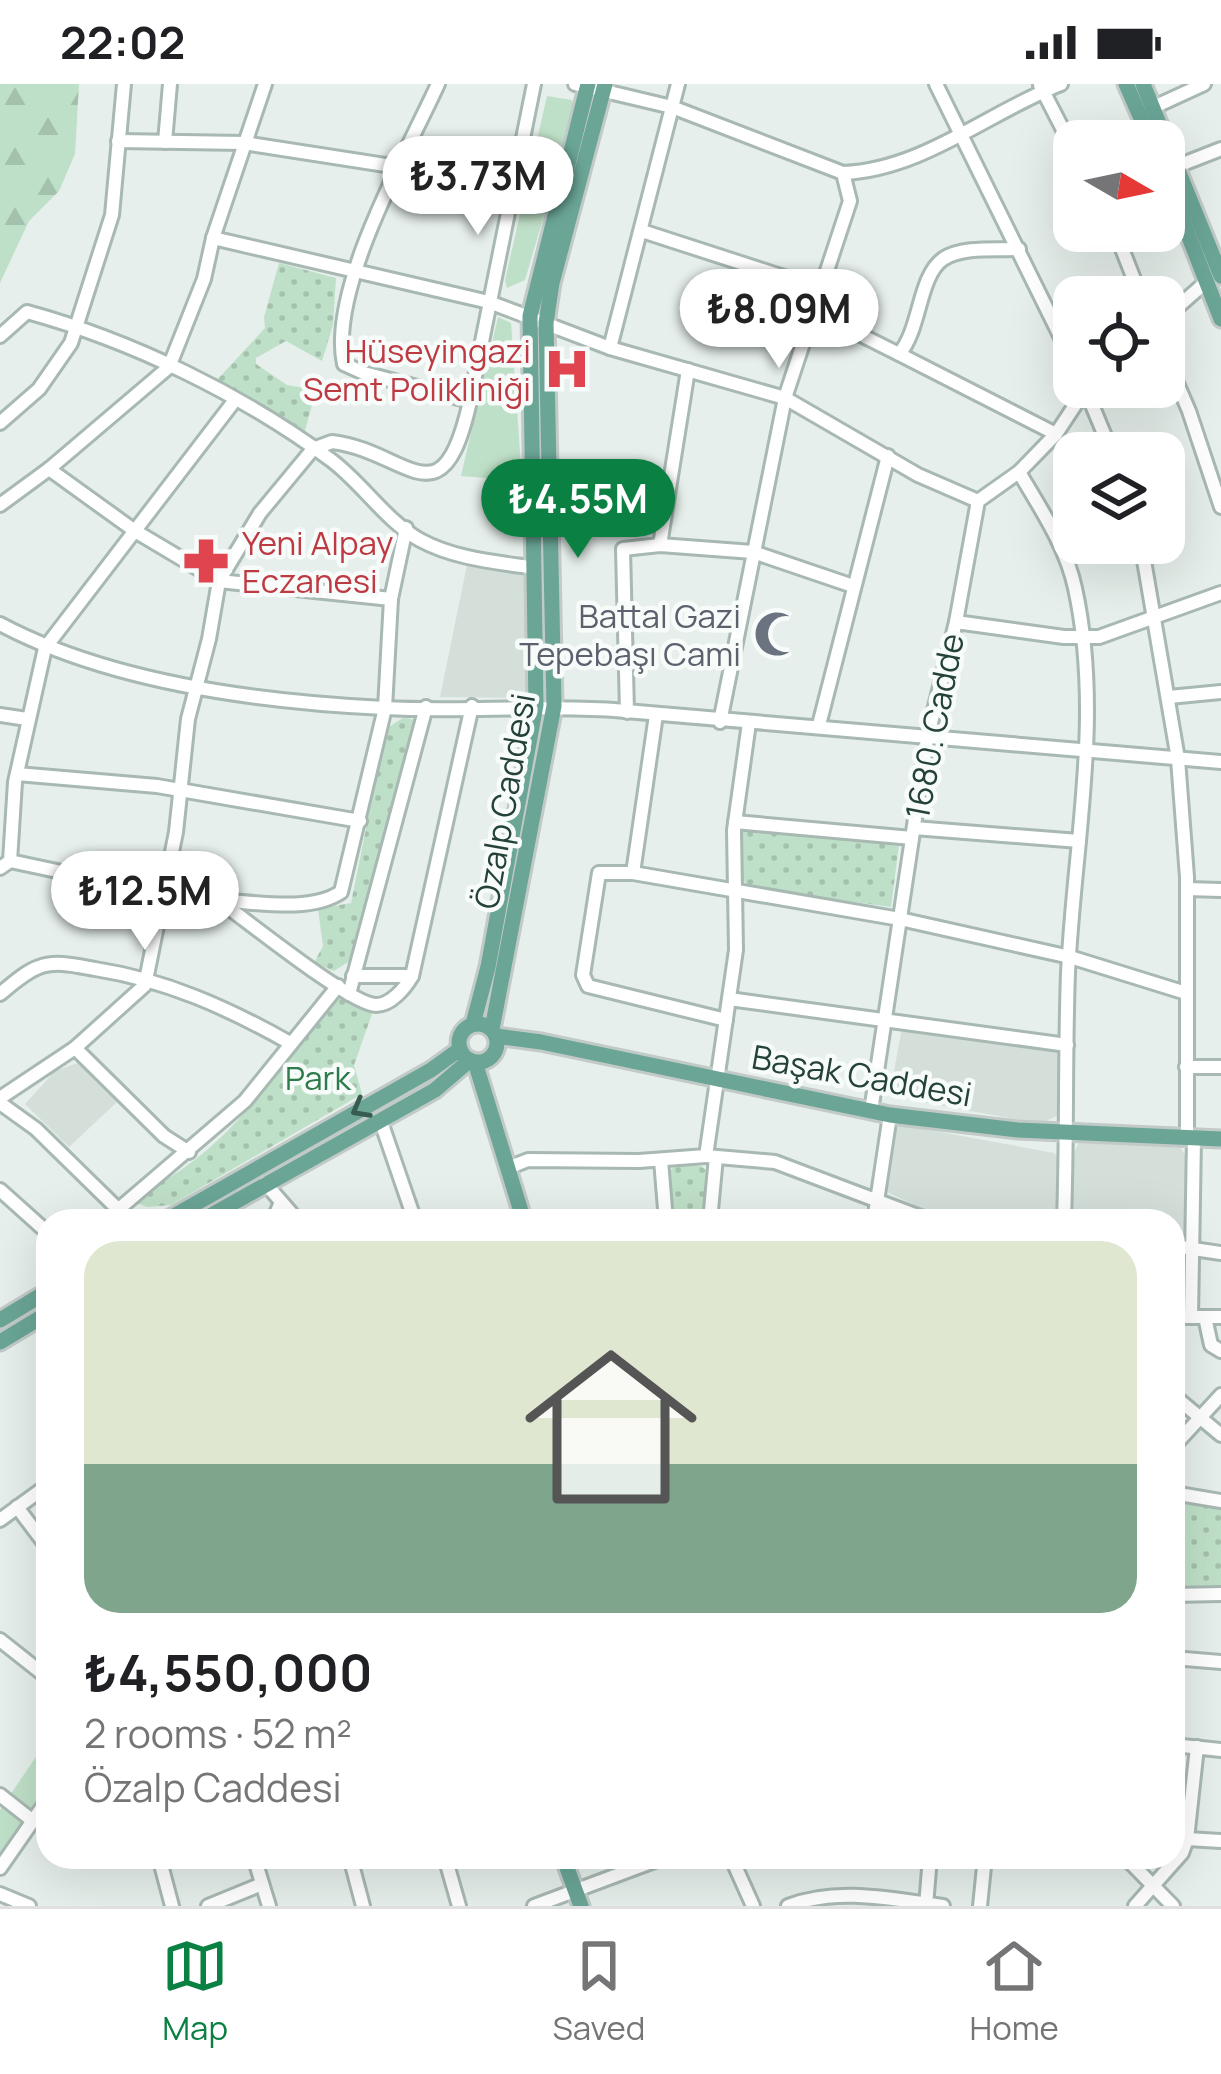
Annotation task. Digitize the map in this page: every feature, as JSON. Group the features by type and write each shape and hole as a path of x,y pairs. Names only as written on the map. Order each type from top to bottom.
{"main road":[{"path":"1126,84 1142,120"},
{"path":"1143,84 1157,120"},
{"name":"Özalp Caddesi","path":"538,320 554,706 494,1033 497,1048 474,1057 460,1036 473,1024 488,967 536,705 538,320 552,283 592,86"},
{"path":"1185,211 1213,279 1221,319"},
{"name":"Başak Caddesi","path":"473,1024 494,1033 890,1114 1067,1132 1221,1139"},
{"path":"474,1057 520,1209"},
{"path":"221,1209 435,1090 474,1057"},
{"path":"186,1209 431,1070 474,1057"},
{"path":"0,1320 36,1298"},
{"path":"0,1342 36,1320"},
{"path":"568,1869 579,1899"}],"street":[{"path":"0,423 62,361 75,327 112,215 124,84"},
{"path":"165,142 170,84"},
{"path":"0,505 169,367 204,279 213,238 265,84"},
{"path":"438,84 355,272 343,310 340,345 344,364 364,373 470,401"},
{"path":"426,707 353,976 245,1100 120,1208 0,1101 75,1048 145,985 176,832 188,718 199,686 219,581 260,512 313,449 340,442 418,473 436,472 455,453 470,401 534,84"},
{"path":"610,348 678,84"},
{"path":"936,84 1053,320"},
{"path":"592,86 673,107 843,173 873,172 962,134 1041,88 1061,84"},
{"path":"1154,107 1204,84"},
{"path":"1041,88 1058,120"},
{"path":"118,141 244,143 514,185"},
{"path":"1185,163 1221,149"},
{"path":"720,722 785,398 850,201 843,173"},
{"path":"642,231 821,289"},
{"path":"213,238 489,302 610,348 785,398 918,475 978,501 1018,472 1053,437"},
{"path":"898,354 910,341 928,281 942,260 969,251 1019,249"},
{"path":"1185,302 1213,279"},
{"path":"0,336 27,312 169,367 235,400 332,461 417,538 461,556 535,568"},
{"path":"815,312 1053,432"},
{"path":"660,545 688,370"},
{"path":"235,400 45,648 6,808 5,865 165,893 196,892 218,900 343,990 375,1006 386,1003 412,976 472,706"},
{"path":"1185,400 1221,507"},
{"path":"819,725 888,456"},
{"path":"49,469 200,574 219,581 391,598"},
{"path":"1018,472 1052,529 1067,566 1082,637 1088,752 1070,957 1064,1209"},
{"name":"1680. Cadde","path":"871,1111 927,740 956,622 978,501"},
{"path":"218,900 328,901 341,892 385,708 391,598 406,528"},
{"path":"627,712 622,549 660,545 753,552 853,586"},
{"path":"1145,564 1178,759 1198,1317 1211,1345 1221,1351"},
{"path":"956,622 1100,637 1221,592"},
{"path":"0,624 89,664 199,686 385,708 554,706 1221,762"},
{"path":"1169,698 1221,692"},
{"path":"0,715 27,719"},
{"path":"633,873 656,715"},
{"path":"710,1209 711,1156 736,950 735,822 749,723"},
{"path":"16,774 178,789 360,820"},
{"path":"735,822 1079,841"},
{"path":"726,1020 588,986 583,974 599,873 633,873 900,920 1070,957 1186,993"},
{"path":"1186,889 1221,890"},
{"path":"0,994 42,965 67,964 146,978 237,1013 290,1043"},
{"path":"353,976 412,976"},
{"path":"729,999 1067,1046"},
{"path":"75,1048 164,1136 188,1152"},
{"path":"1186,1067 1221,1067"},
{"path":"877,1209 890,1114"},
{"path":"380,1119 411,1209"},
{"path":"508,1168 528,1160 711,1156 775,1162 896,1209"},
{"path":"661,1160 665,1209"},
{"path":"265,1183 287,1209"},
{"path":"0,1190 36,1222"},
{"path":"278,1209 281,1202"},
{"path":"1185,1246 1221,1253"},
{"path":"1185,1317 1221,1318"},
{"path":"1185,1435 1221,1395"},
{"path":"1185,1405 1221,1435"},
{"path":"0,1520 36,1494"},
{"path":"1185,1495 1221,1501"},
{"path":"17,1507 36,1532"},
{"path":"1185,1595 1221,1594"},
{"path":"1,1642 36,1669"},
{"path":"1185,1659 1221,1662"},
{"path":"1185,1746 1221,1750"},
{"path":"1185,1845 1197,1747"},
{"path":"0,1796 33,1821"},
{"path":"0,1868 36,1817"},
{"path":"1187,1839 1221,1841"},
{"path":"163,1869 172,1906"},
{"path":"258,1869 268,1906"},
{"path":"353,1869 363,1906"},
{"path":"448,1869 459,1906"},
{"path":"534,1906 579,1899 640,1869"},
{"path":"736,1869 753,1906"},
{"path":"926,1905 929,1869"},
{"path":"980,1906 984,1869"},
{"path":"1137,1869 1173,1906"},
{"path":"1136,1906 1168,1869"},
{"path":"208,1906 262,1884"},
{"path":"0,1894 29,1906"},
{"path":"788,1906 816,1895 837,1894 943,1906"}],"shaded area":[{"path":"467,565 528,573 531,698 440,697"},
{"path":"908,1027 1058,1048 1060,1114 1041,1124 895,1097 891,1088 901,1033"},
{"path":"78,1063 117,1102 69,1147 25,1104 55,1071"},
{"path":"902,1125 1054,1153 1060,1159 1058,1209 923,1209 887,1192 896,1128"},
{"path":"1079,1143 1180,1147 1185,1155 1186,1239 1185,1209 1072,1209 1073,1155"}],"green space":[{"path":"0,84 79,84 75,154 59,191 29,221 0,283"},
{"path":"547,96 572,100 575,111 525,280 507,288 505,280"},
{"path":"279,263 336,278 333,325 322,361 286,341 256,358 256,364 287,385 316,390 305,431 215,382 265,328"},
{"path":"498,317 511,323 522,481 461,476"},
{"path":"404,717 418,721 356,957 334,971 314,963 323,946 318,909 351,903 386,729"},
{"path":"743,829 899,845 891,907 749,888 741,877"},
{"name":"Park","path":"338,994 372,1014 354,1065 362,1094 171,1205 147,1207 135,1202 134,1196 167,1179 224,1135"},
{"path":"675,1166 701,1166 707,1171 705,1209 670,1209 667,1173"},
{"path":"1185,1501 1221,1507 1221,1587 1185,1586"},
{"path":"36,1757 36,1800 0,1857 0,1810"}],"place":[{"name":"Hüseyingazi Semt Polikliniği","path":"567,369"},
{"name":"Yeni Alpay Eczanesi","path":"206,561"},
{"name":"Battal Gazi Tepebaşı Cami","path":"777,634"}]}
